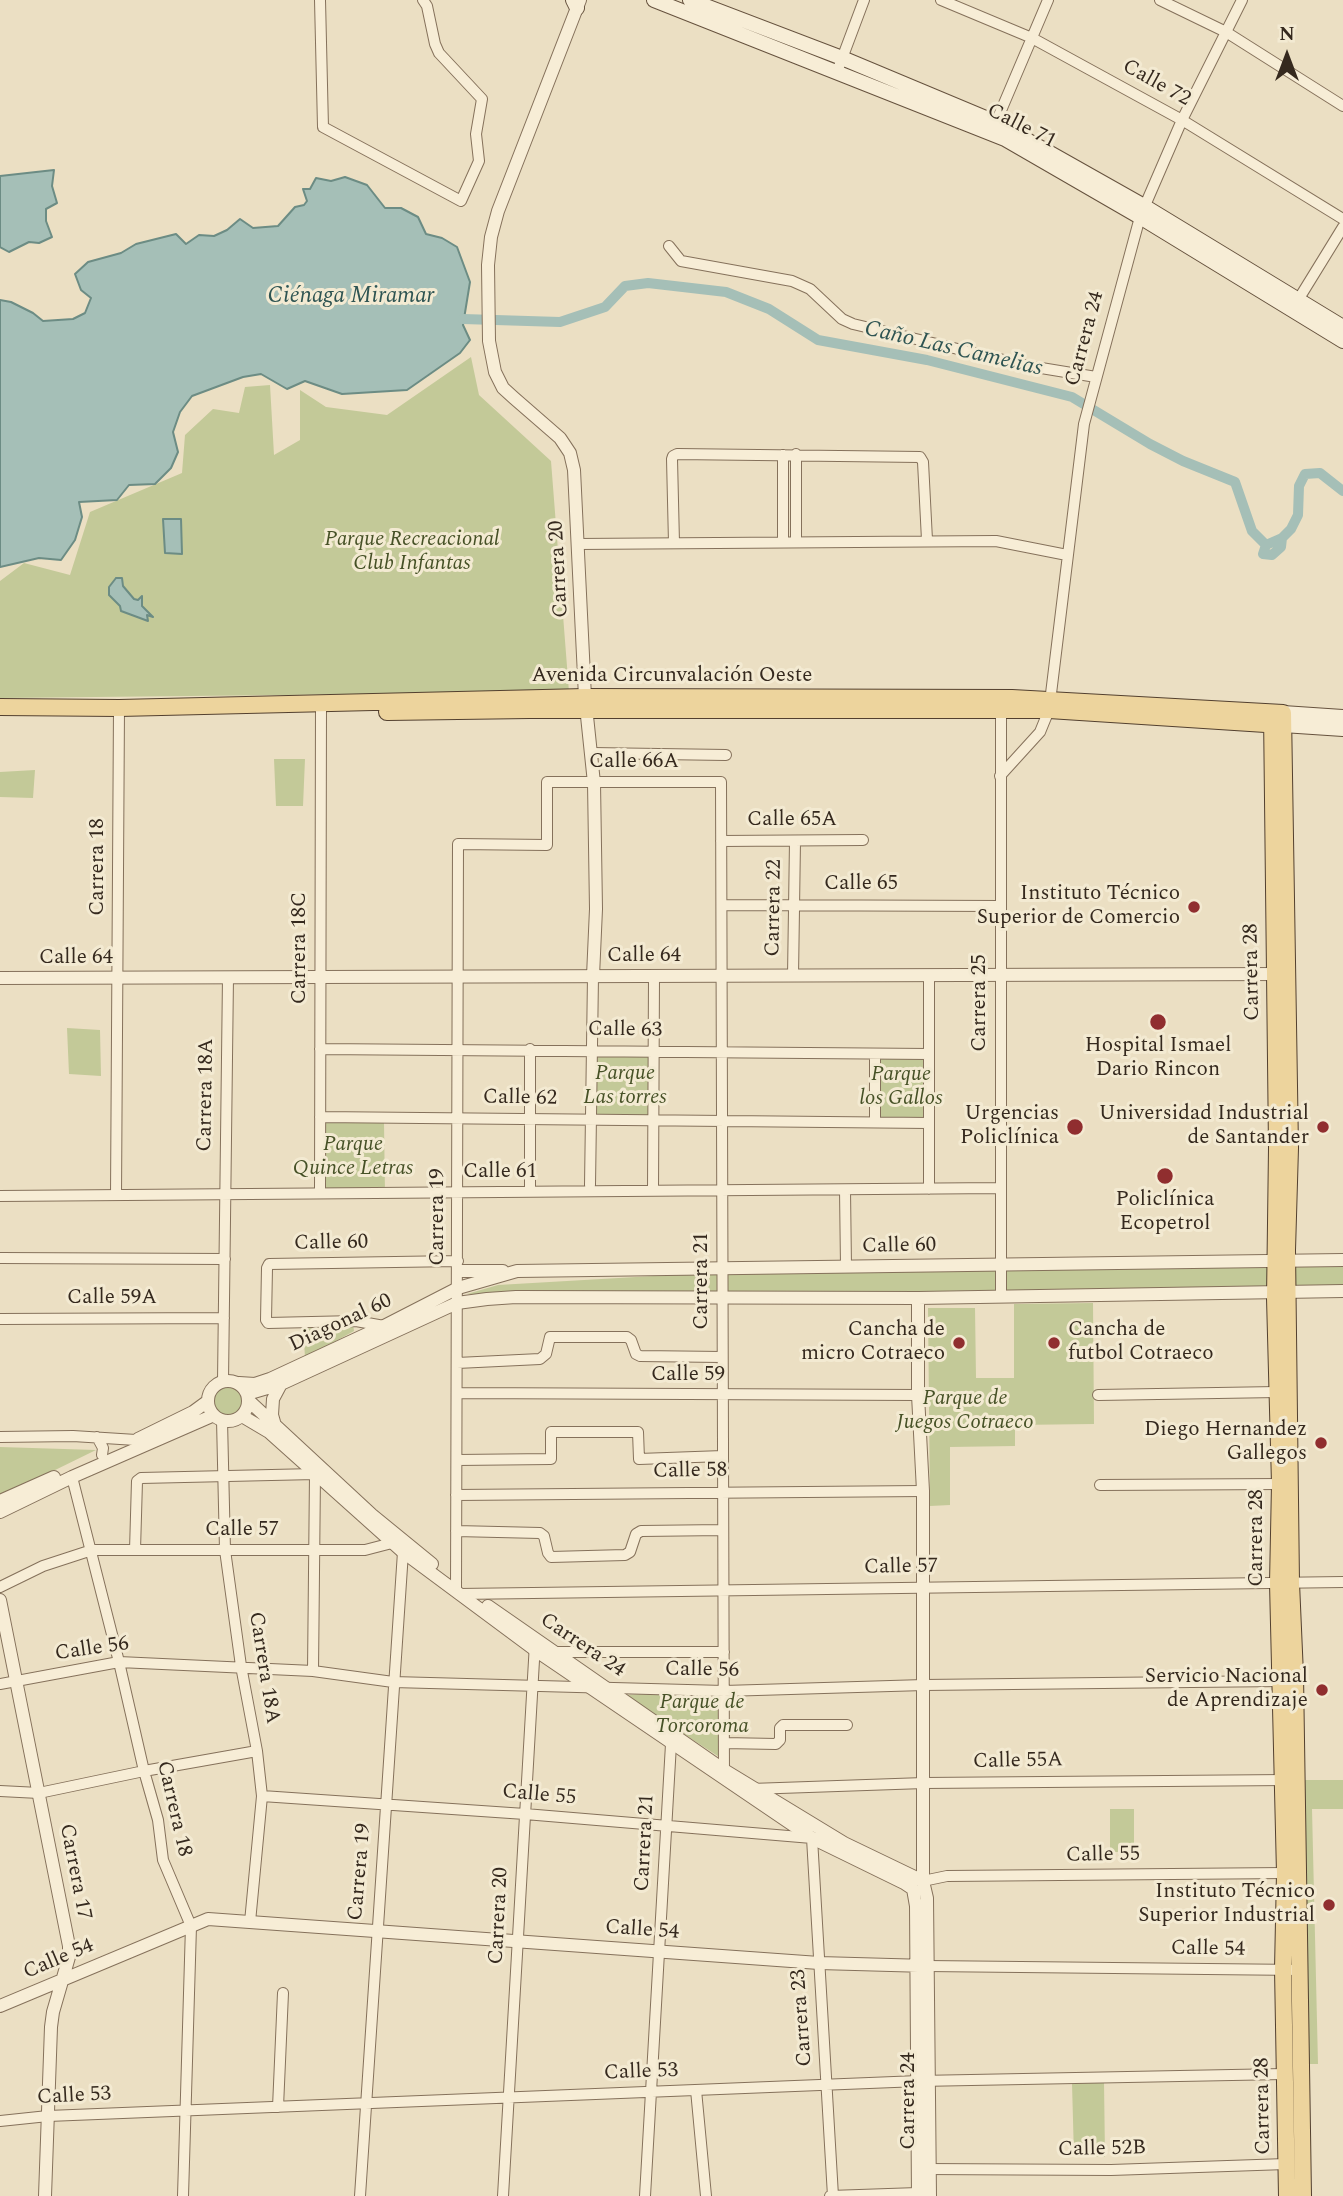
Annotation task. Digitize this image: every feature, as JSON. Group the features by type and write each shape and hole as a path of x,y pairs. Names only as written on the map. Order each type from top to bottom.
{"main road":[{"name":"Calle 71","path":"690,0 994,128 1142,211 1295,305 1343,341"},
{"name":"Calle 71","path":"663,1 839,65"},
{"name":"Calle 71","path":"1295,305 1343,327"},
{"name":"Avenida Circunvalación Oeste","path":"585,704 1001,710 1049,704"},
{"name":"Avenida Circunvalación Oeste","path":"0,718 118,712 585,704 1049,704 1278,719 1343,729"},
{"name":"Avenida Circunvalación Oeste","path":"0,707 118,712"},
{"name":"Avenida Circunvalación Oeste","path":"1278,719 1343,717"},
{"name":"Carrera 28","path":"1278,719 1280,975 1290,1148 1281,1260 1289,1780 1283,1969 1287,2196"},
{"name":"Carrera 28","path":"1282,1292 1278,1392 1285,1583 1281,1681 1300,1969 1303,2196"}],"street":[{"path":"320,0 323,127 461,201 480,162 476,134 482,99 439,53 423,0"},
{"path":"839,65 864,0"},
{"name":"Calle 72","path":"941,0 1032,38 1182,120 1343,219"},
{"path":"994,128 1048,0"},
{"path":"1160,0 1226,32 1343,106"},
{"name":"Carrera 24","path":"1049,704 1084,424 1091,394 1142,211 1182,120 1242,0"},
{"name":"Carrera 20","path":"577,3 498,211 491,237 488,302 489,341 495,372 503,387 561,438 570,453 574,470 585,704 594,783 596,909 590,1185"},
{"path":"1295,305 1343,227"},
{"path":"669,246 681,261 792,281 810,289 842,319 853,324 1029,366 1096,377"},
{"path":"674,543 673,456 677,454 920,457 923,461 927,540"},
{"path":"796,454 796,541"},
{"path":"783,455 783,542"},
{"path":"578,544 996,541 1068,555"},
{"path":"1000,776 1040,732 1049,704"},
{"name":"Carrera 18C","path":"320,1193 321,708"},
{"name":"Carrera 25","path":"1001,710 1001,1297"},
{"name":"Carrera 18","path":"116,1195 118,712"},
{"path":"592,753 726,755"},
{"name":"Calle 66A","path":"458,844 547,845 547,782 721,782"},
{"name":"Carrera 21","path":"721,782 724,1775"},
{"name":"Calle 65A","path":"721,841 863,840"},
{"name":"Carrera 22","path":"793,976 795,841"},
{"name":"Carrera 19","path":"458,844 456,1531 460,1590"},
{"name":"Calle 65","path":"722,905 1000,906"},
{"name":"Calle 64","path":"0,978 1280,975"},
{"path":"653,1191 654,976"},
{"path":"929,976 929,1189"},
{"name":"Carrera 18A","path":"223,1381 228,977"},
{"name":"Calle 63","path":"320,1049 929,1054"},
{"path":"530,1049 530,1192"},
{"path":"875,1054 875,1122"},
{"name":"Calle 62","path":"320,1117 929,1123"},
{"name":"Calle 61","path":"0,1196 1000,1188"},
{"path":"845,1190 846,1267"},
{"path":"0,1258 225,1259"},
{"name":"Calle 60","path":"458,1288 517,1271 1343,1260"},
{"name":"Calle 60","path":"384,1326 356,1321 268,1323 269,1264 458,1266"},
{"path":"458,1266 517,1271"},
{"name":"Diagonal 60","path":"245,1393 255,1384 384,1326 458,1288"},
{"path":"457,1303 516,1297 918,1298 1343,1291"},
{"name":"Carrera 24","path":"918,1298 918,1395 923,1491 924,1783 916,1906 922,1966 922,2195"},
{"name":"Diagonal 60","path":"245,1393 281,1384 457,1303"},
{"name":"Calle 59A","path":"0,1319 224,1318"},
{"path":"356,1321 356,1339"},
{"path":"457,1363 540,1359 546,1354 550,1337 627,1337 631,1340 636,1354 640,1356 722,1357"},
{"path":"0,1501 194,1412 208,1401 211,1390 223,1381 245,1393 242,1416 235,1420 218,1417 72,1477 0,1512"},
{"path":"274,1422 272,1407 281,1384"},
{"path":"1098,1395 1278,1392"},
{"name":"Carrera 24","path":"245,1393 372,1515 460,1590"},
{"name":"Calle 59","path":"457,1393 918,1395"},
{"path":"208,1401 218,1417"},
{"name":"Carrera 24","path":"242,1416 269,1432 391,1543 535,1644 590,1688 671,1744 724,1775 755,1788 918,1885"},
{"name":"Carrera 18A","path":"218,1417 224,1477 225,1550 262,1796 250,1922"},
{"path":"457,1460 551,1459 551,1432 638,1432 639,1459 723,1456"},
{"path":"0,1437 73,1436 136,1440"},
{"path":"97,1437 103,1448 102,1455"},
{"path":"135,1550 137,1481 141,1478 315,1474 313,1671"},
{"name":"Carrera 18","path":"72,1477 158,1820 163,1860 191,1926 183,2196"},
{"path":"1100,1485 1280,1484"},
{"name":"Calle 58","path":"457,1495 923,1491"},
{"path":"456,1531 540,1533 544,1536 551,1557 625,1555 630,1552 636,1534 641,1531 723,1530"},
{"name":"Calle 57","path":"0,1587 43,1566 92,1550 365,1550 391,1543"},
{"name":"Carrera 19","path":"360,2196 403,1552"},
{"name":"Calle 57","path":"460,1590 1343,1582"},
{"name":"Carrera 17","path":"0,1600 69,1946 51,2027 45,2196"},
{"name":"Carrera 24","path":"535,1644 556,1652 610,1688 741,1790 812,1838 904,1883 918,1885"},
{"name":"Carrera 20","path":"503,2196 535,1644"},
{"path":"556,1652 724,1652"},
{"name":"Calle 56","path":"0,1684 119,1662 313,1671 393,1682 724,1692 924,1685 1281,1681"},
{"path":"724,1744 776,1744 780,1740 779,1728 783,1725 847,1725"},
{"name":"Carrera 21","path":"645,2196 671,1744"},
{"path":"0,1791 39,1793 257,1751"},
{"name":"Calle 55A","path":"741,1790 924,1783 1289,1780"},
{"name":"Calle 55","path":"262,1796 386,1803 812,1838"},
{"name":"Carrera 23","path":"812,1838 832,2196"},
{"name":"Calle 55","path":"918,1885 947,1876 1285,1873"},
{"name":"Calle 54","path":"0,2006 208,1919 819,1963 1300,1969"},
{"path":"278,2107 283,1993"},
{"name":"Calle 53","path":"0,2121 48,2116 826,2085 1284,2074"},
{"path":"696,2090 706,2196"},
{"name":"Calle 52B","path":"924,2169 1111,2170 1286,2164"},
{"path":"832,2196 922,2195"}],"green space":[{"name":"Parque Recreacional Club Infantas","path":"471,357 479,395 551,461 569,692 0,698 0,581 24,563 70,575 90,512 182,473 185,435 213,409 239,413 245,387 270,385 274,455 300,440 300,390 326,407 387,415"},
{"path":"274,759 305,759 303,806 276,806"},
{"path":"35,770 33,798 0,797 0,772"},
{"path":"67,1028 100,1030 101,1076 69,1074"},
{"name":"Parque Las torres","path":"597,1057 652,1057 653,1117 597,1118"},
{"name":"Parque los Gallos","path":"878,1057 925,1058 924,1119 877,1118"},
{"name":"Parque Quince Letras","path":"322,1123 384,1123 385,1193 322,1193"},
{"path":"1343,1263 1343,1286 704,1294 467,1294 498,1285 722,1272"},
{"name":"Parque de Juegos Cotraeco","path":"1093,1303 1094,1424 1015,1425 1015,1446 950,1447 950,1505 930,1506 928,1308 975,1308 976,1378 1014,1378 1014,1304"},
{"path":"303,1322 353,1324 354,1331 305,1358"},
{"path":"228,1387 238,1391 242,1401 238,1411 228,1415 218,1411 214,1401 218,1391"},
{"path":"0,1447 96,1450 0,1497"},
{"name":"Parque de Torcoroma","path":"726,1691 727,1762 624,1695"},
{"path":"1297,1780 1343,1780 1343,1809 1312,1809 1318,2064 1301,2064"},
{"path":"1110,1809 1134,1809 1134,1852 1110,1852"},
{"path":"1104,2082 1105,2157 1074,2157 1072,2083"}],"water":[{"path":"54,170 52,186 57,203 46,209 46,221 52,237 39,243 29,242 9,252 0,247 0,176"},
{"name":"Ciénaga Miramar","path":"345,177 367,185 385,208 401,208 418,217 426,234 442,238 457,247 470,282 463,325 470,340 460,353 407,390 342,394 305,381 287,389 261,374 243,377 192,396 180,412 173,432 178,452 171,468 155,484 129,485 117,500 79,502 82,517 75,540 61,560 39,558 0,567 0,300 11,302 43,321 73,319 85,313 91,298 81,290 75,274 88,262 121,253 136,244 176,234 186,244 199,235 214,236 227,230 240,219 253,228 278,226 295,207 304,205 307,201 303,189 310,189 316,178 331,181"},
{"path":"163,519 181,519 182,554 165,553"},
{"path":"116,578 122,578 123,586 134,599 138,600 142,596 142,606 153,617 147,615 148,621 121,611 120,606 109,595 109,587"}],"waterway":[{"name":"Caño Las Camelias","path":"463,319 560,322 605,307 625,286 648,283 726,292 769,309 818,340 927,360 1072,397 1150,444 1235,482 1252,531 1266,545 1282,538 1291,529 1298,515 1299,486 1305,474 1320,473 1343,491"},
{"path":"1266,545 1263,554 1272,555 1281,547 1282,538"}],"place":[{"name":"Instituto Técnico Superior de Comercio","path":"1194,907"},
{"name":"Hospital Ismael Dario Rincon","path":"1158,1022"},
{"name":"Urgencias Policlínica","path":"1075,1127"},
{"name":"Universidad Industrial de Santander","path":"1323,1127"},
{"name":"Policlínica Ecopetrol","path":"1165,1176"},
{"name":"Cancha de micro Cotraeco","path":"959,1343"},
{"name":"Cancha de futbol Cotraeco","path":"1054,1343"},
{"name":"Diego Hernandez Gallegos","path":"1321,1443"},
{"name":"Servicio Nacional de Aprendizaje","path":"1322,1690"},
{"name":"Instituto Técnico Superior Industrial","path":"1329,1905"}]}
